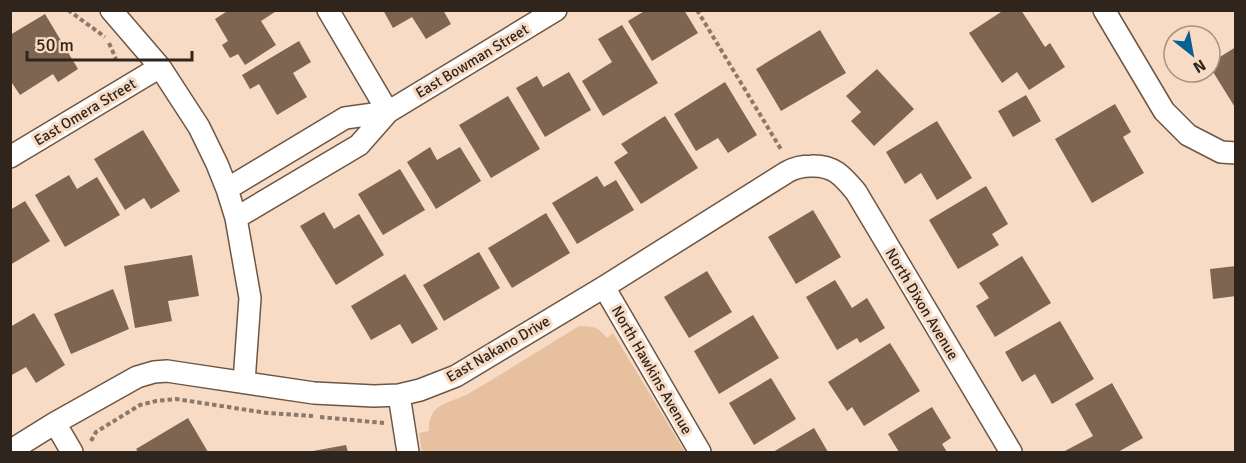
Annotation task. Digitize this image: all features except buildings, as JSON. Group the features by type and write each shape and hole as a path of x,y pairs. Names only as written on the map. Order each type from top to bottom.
{"street":[{"path":"111,10 160,67 199,127 218,164 227,189 236,218 250,298 244,382"},
{"path":"328,10 388,112"},
{"name":"East Bowman Street","path":"236,218 359,145 388,112 556,10"},
{"path":"1104,10 1164,111 1188,135 1228,153"},
{"name":"East Omera Street","path":"10,157 160,67"},
{"name":"East Bowman Street","path":"227,189 345,118 388,112"},
{"name":"East Nakano Drive","path":"10,451 137,377 154,372 167,371 314,393 374,396 399,395 420,390 456,376 604,287 787,172 806,166 823,166"},
{"name":"North Dixon Avenue","path":"823,166 846,179 856,192 1011,453"},
{"name":"North Hawkins Avenue","path":"604,287 700,453"},
{"path":"399,395 408,453"},
{"path":"55,423 72,453"}],"path":[{"path":"68,10 108,40 116,58"},
{"path":"697,10 786,156"},
{"path":"91,441 96,432 140,405 176,399 267,413 385,423"}],"shaded area":[{"path":"579,326 595,328 607,338 613,333 685,452 422,452 419,433 429,431 429,422 438,407 468,394"}]}
